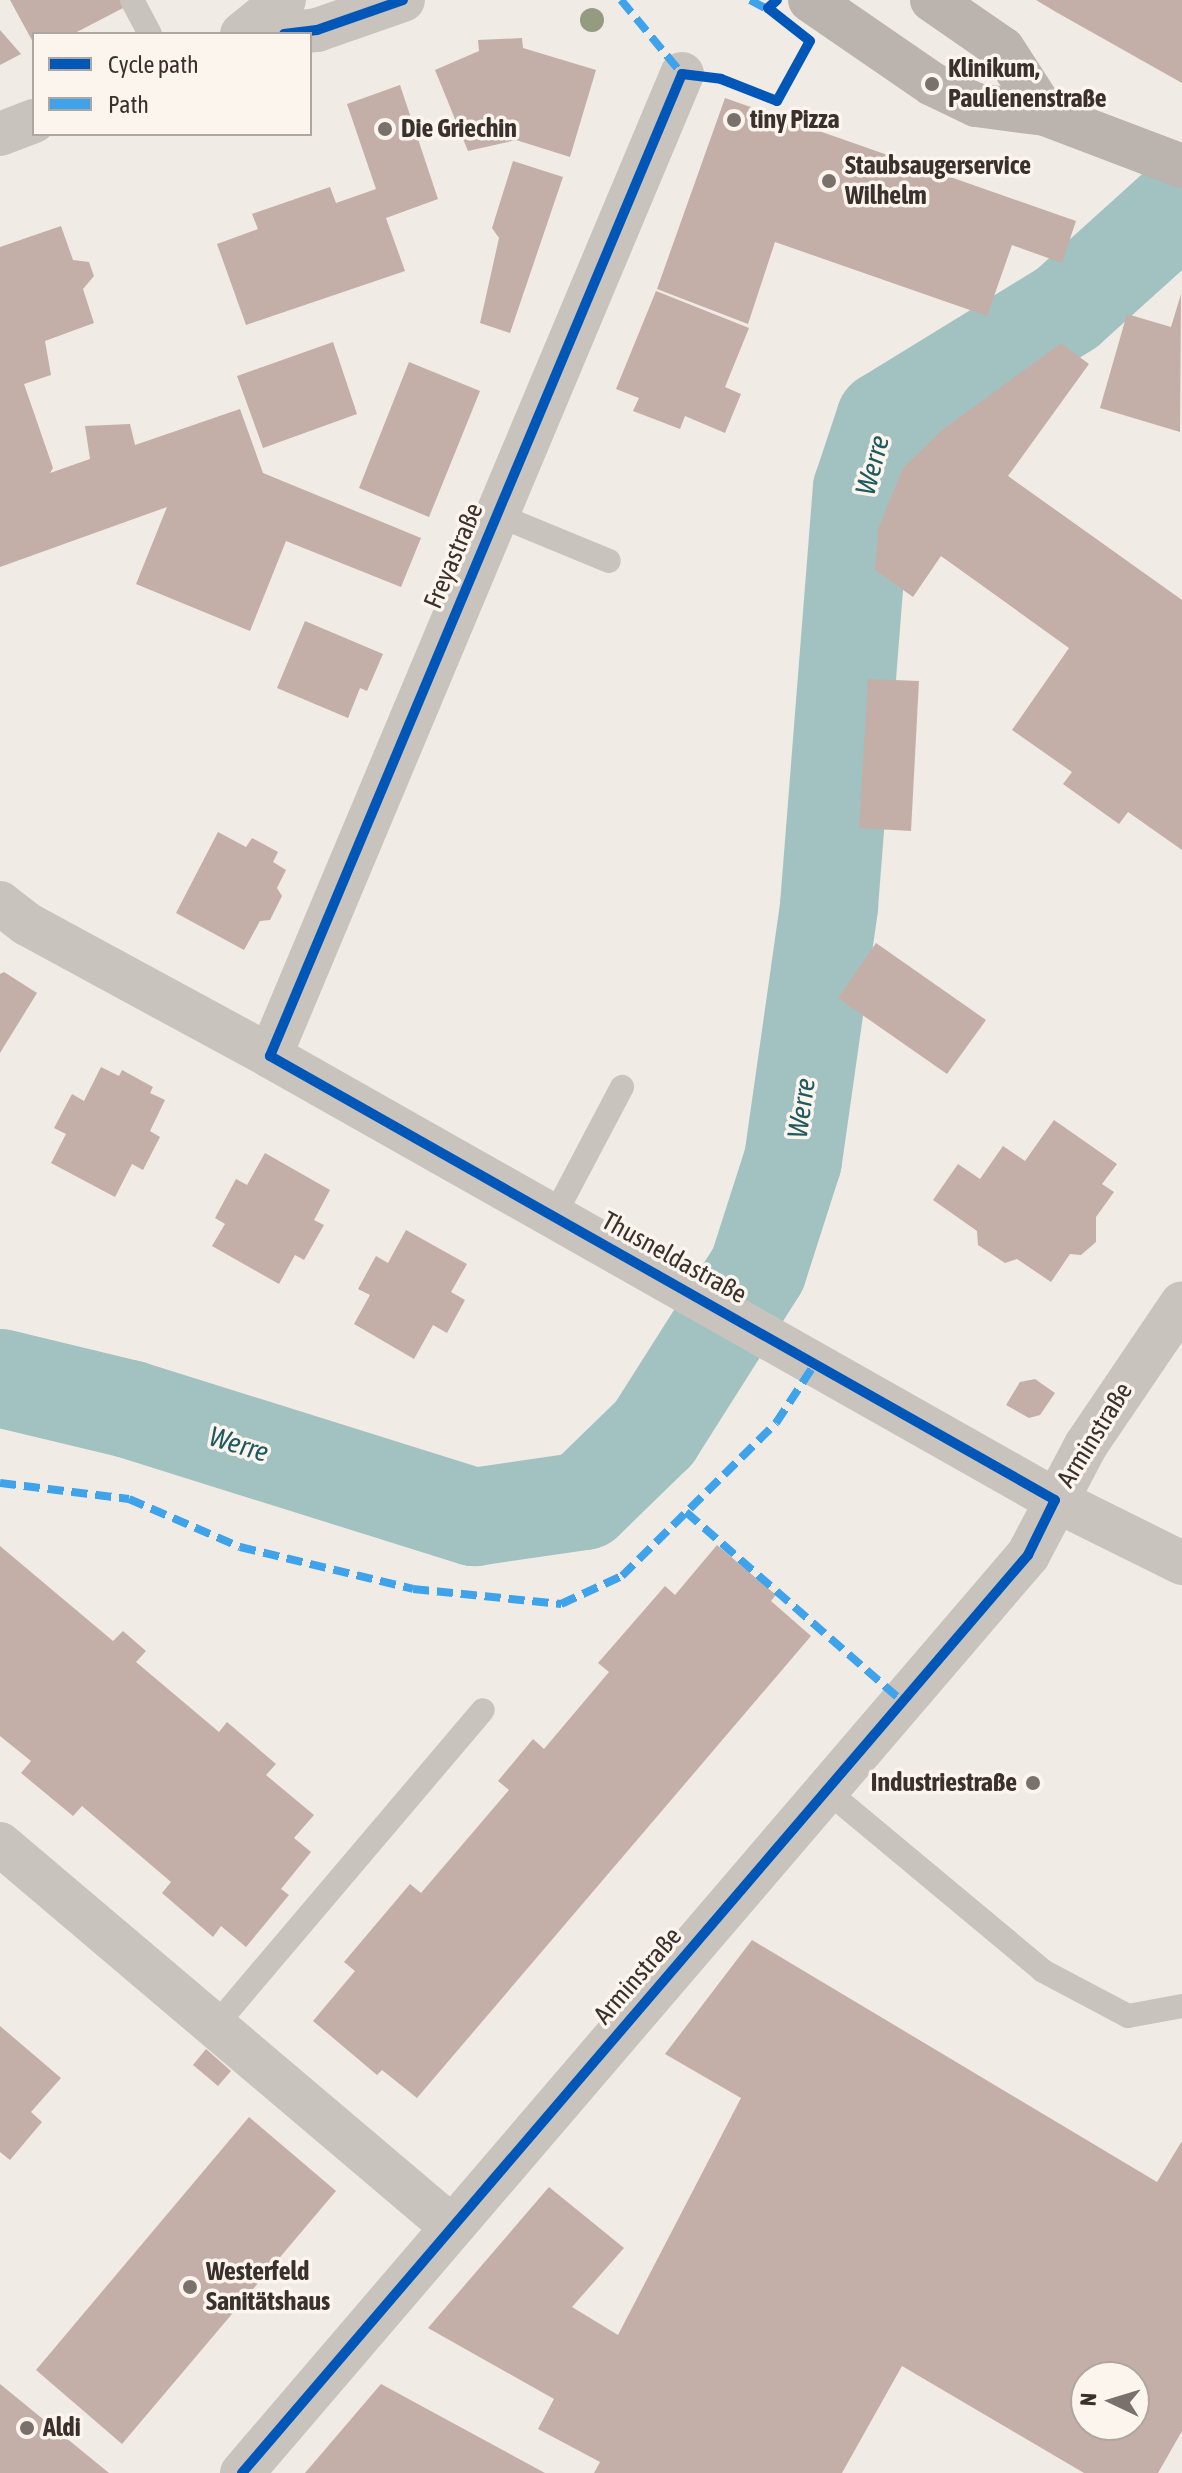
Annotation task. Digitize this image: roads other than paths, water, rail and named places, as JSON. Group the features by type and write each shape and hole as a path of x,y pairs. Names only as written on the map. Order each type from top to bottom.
{"main road":[{"path":"810,0 932,84 976,105 1045,114 1178,164"},
{"path":"932,0 1003,49 1045,114"}],"street":[{"path":"244,32 284,0"},
{"path":"300,32 317,30 403,0"},
{"name":"Freyastraße","path":"270,1056 682,74"},
{"path":"0,134 32,122"},
{"name":"Thusneldastraße","path":"0,903 27,924 270,1056 1055,1500 1182,1563"},
{"name":"Arminstraße","path":"242,2473 1028,1555 1055,1500 1182,1303"},
{"path":"0,1844 452,2227"}],"lane":[{"path":"132,0 149,32"},
{"path":"495,514 609,561"},
{"path":"554,1216 622,1087"},
{"path":"215,2026 483,1710"},
{"path":"826,1790 1043,1971 1128,2016 1182,2006"}],"waterway":[{"name":"Werre","path":"0,1378 129,1409 474,1517 584,1501 654,1433 758,1269 793,1160 829,906 862,489 885,420 1067,308 1182,204"}],"place":[{"name":"Klinikum, Paulienenstraße","path":"932,84"},
{"name":"tiny Pizza","path":"734,120"},
{"name":"Die Griechin","path":"385,129"},
{"name":"Staubsaugerservice Wilhelm","path":"829,181"},
{"name":"Industriestraße","path":"1033,1783"},
{"name":"Westerfeld Sanitätshaus","path":"190,2287"},
{"name":"Aldi","path":"27,2428"}]}
